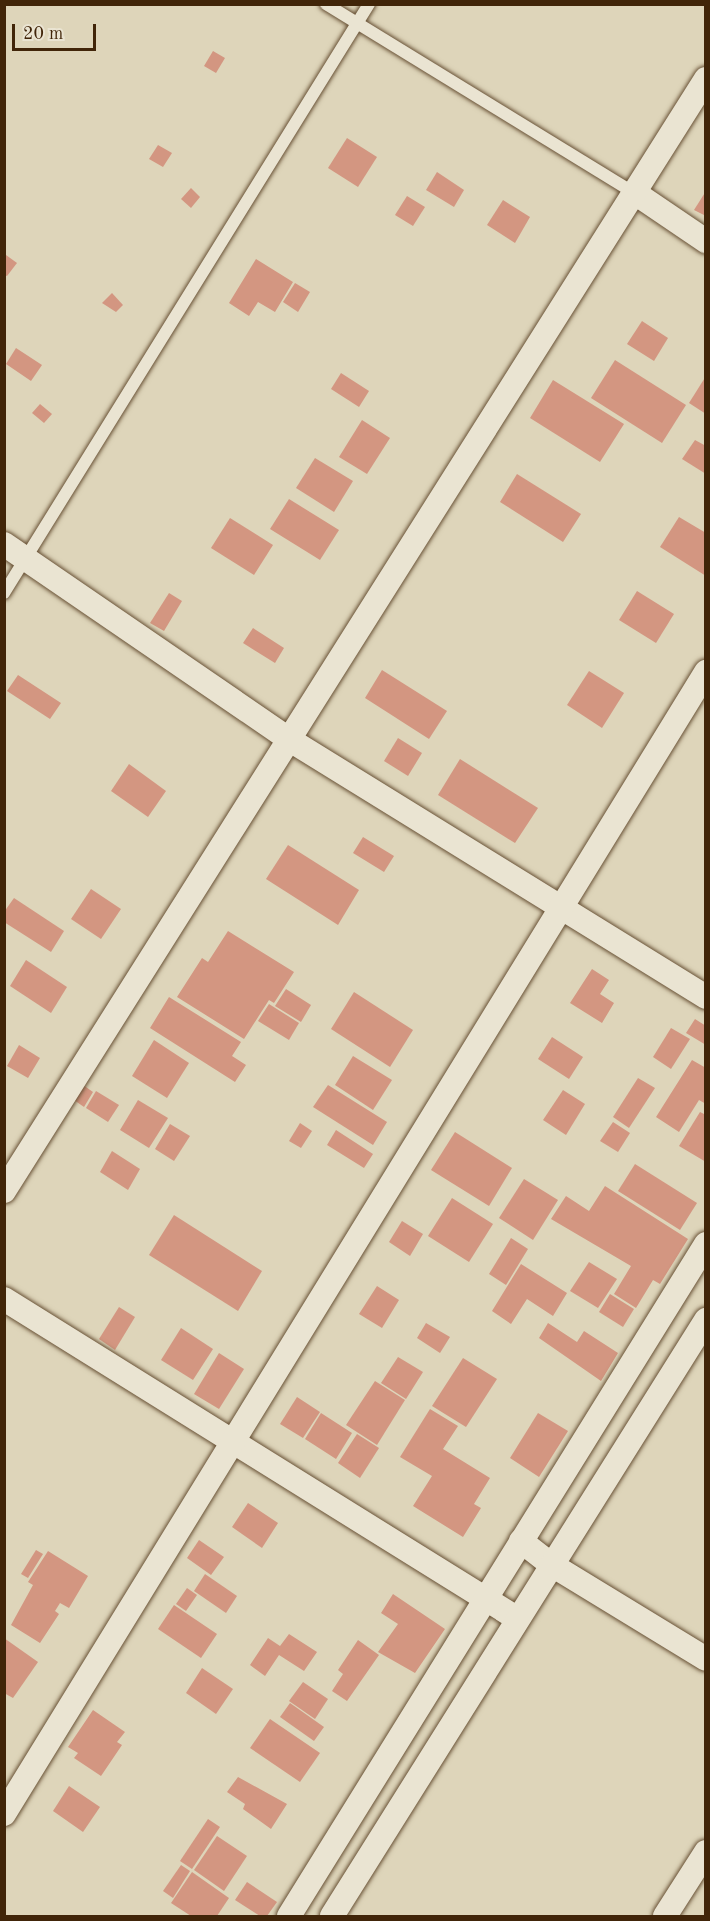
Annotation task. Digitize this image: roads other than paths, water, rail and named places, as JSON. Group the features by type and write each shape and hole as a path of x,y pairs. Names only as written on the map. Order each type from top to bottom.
{"street":[{"path":"4,1191 705,79"},
{"path":"635,193 705,241"},
{"path":"4,544 290,740 705,997"},
{"path":"4,1814 235,1442 705,672"},
{"path":"289,1917 705,1244"},
{"path":"4,1299 518,1619"},
{"path":"332,1917 705,1320"},
{"path":"521,1541 552,1565 705,1659"},
{"path":"665,1917 705,1852"}],"lane":[{"path":"326,4 635,193"},
{"path":"4,593 369,4"}]}
